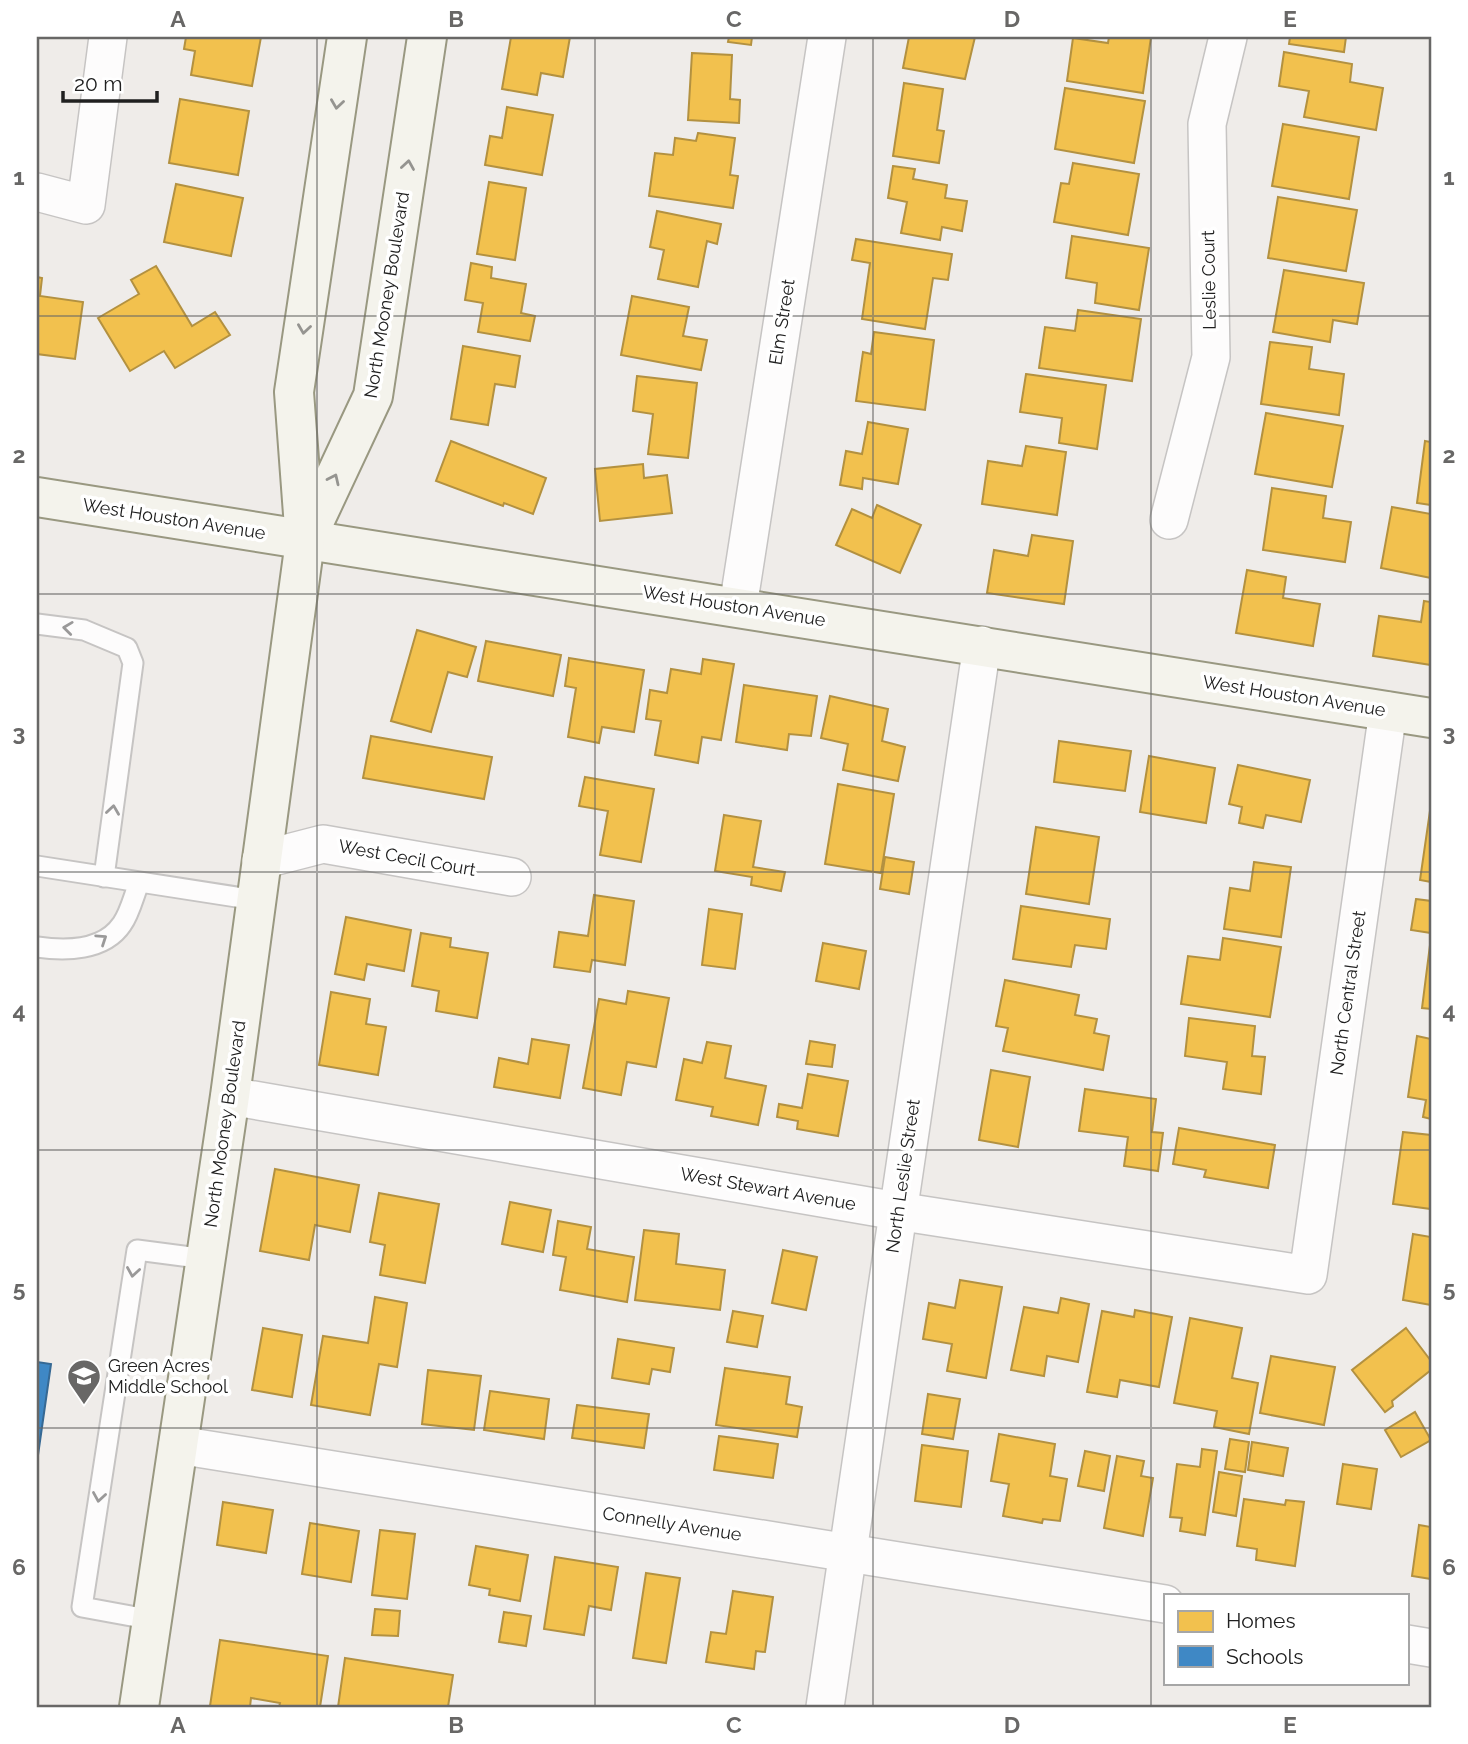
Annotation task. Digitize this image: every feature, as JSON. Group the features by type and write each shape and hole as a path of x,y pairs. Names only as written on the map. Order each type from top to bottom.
{"street":[{"path":"37,192 86,205 108,37"},
{"name":"North Mooney Boulevard","path":"139,1707 230,1096 306,541 294,392 347,37"},
{"name":"North Mooney Boulevard","path":"306,541 373,396 427,37"},
{"name":"Elm Street","path":"738,607 827,37"},
{"name":"Leslie Court","path":"1169,520 1211,357 1206,124 1228,37"},
{"name":"West Houston Avenue","path":"37,497 1431,718"},
{"name":"North Leslie Street","path":"825,1707 982,645"},
{"name":"North Central Street","path":"1308,1275 1388,711"},
{"name":"West Cecil Court","path":"261,860 323,844 512,877"},
{"name":"West Stewart Avenue","path":"230,1096 897,1211 1308,1275"},
{"name":"Connelly Avenue","path":"178,1445 1164,1604"},
{"path":"1408,1644 1431,1648"}],"lane":[{"path":"37,624 84,630 127,648 133,663 104,877"},
{"path":"37,866 256,900"},
{"path":"37,947 61,950 94,945 122,925 139,883"},
{"path":"153,1620 82,1606 137,1250 206,1258"}],"building: Homes":[{"path":"186,37 261,37 252,86 191,75 195,51 184,49"},
{"path":"511,37 570,37 563,77 541,73 537,95 502,89"},
{"path":"729,37 752,37 751,45 728,42"},
{"path":"909,37 975,37 965,79 903,68"},
{"path":"1109,37 1151,37 1143,93 1067,81 1073,38 1108,43"},
{"path":"1290,37 1346,37 1344,52 1289,44"},
{"path":"1284,52 1352,64 1350,82 1383,88 1376,130 1304,117 1309,91 1279,86"},
{"path":"692,53 732,55 730,99 740,100 739,123 688,120"},
{"path":"904,83 943,89 937,130 944,131 939,163 893,156"},
{"path":"1065,88 1145,101 1134,163 1055,149"},
{"path":"180,99 249,111 238,175 169,163"},
{"path":"507,107 553,115 542,175 485,165 490,136 502,138"},
{"path":"1283,124 1359,137 1349,199 1272,186"},
{"path":"698,133 735,138 730,175 738,176 733,208 649,196 655,153 673,155 675,138 696,141"},
{"path":"1073,163 1139,174 1128,235 1054,222 1061,183 1069,184"},
{"path":"893,166 915,169 913,179 947,185 945,198 967,201 962,231 942,227 940,240 901,233 907,202 888,198"},
{"path":"489,182 526,188 515,260 477,254"},
{"path":"176,184 243,198 231,256 164,242"},
{"path":"1278,197 1357,210 1346,271 1268,258"},
{"path":"657,211 721,224 717,244 707,241 698,287 658,279 664,250 650,247"},
{"path":"1072,236 1149,248 1139,310 1095,303 1097,283 1066,278"},
{"path":"856,239 952,254 948,280 933,278 925,329 862,319 870,263 852,260"},
{"path":"471,263 492,267 491,278 526,284 521,313 535,316 530,341 478,332 483,303 465,300"},
{"path":"156,266 192,326 215,312 230,335 175,368 164,351 130,371 98,318 139,294 131,280"},
{"path":"1284,270 1364,283 1357,324 1333,320 1330,342 1273,332"},
{"path":"37,277 42,278 40,296 83,302 75,359 37,354"},
{"path":"632,296 689,307 683,336 707,340 701,370 621,355"},
{"path":"1078,310 1141,319 1132,381 1039,368 1045,327 1075,331"},
{"path":"874,332 934,340 925,410 856,401 863,352 871,354"},
{"path":"1270,342 1312,347 1309,369 1344,374 1339,415 1261,404"},
{"path":"463,346 520,356 515,387 495,384 488,425 451,419"},
{"path":"1026,374 1106,385 1097,449 1059,443 1062,418 1020,412"},
{"path":"637,376 697,383 688,458 648,454 653,414 633,411"},
{"path":"1266,413 1343,426 1332,487 1255,474"},
{"path":"868,422 908,429 898,484 863,478 862,489 840,485 846,451 862,454"},
{"path":"451,441 546,478 533,514 436,481"},
{"path":"1425,441 1431,442 1431,505 1417,503"},
{"path":"1026,446 1066,452 1057,515 982,504 988,461 1022,466"},
{"path":"643,464 644,478 667,475 672,513 600,521 595,469"},
{"path":"1272,488 1326,496 1323,518 1351,522 1345,562 1263,550"},
{"path":"877,505 921,525 900,573 836,545 852,509 872,518"},
{"path":"1392,507 1431,514 1431,578 1381,568"},
{"path":"1032,535 1073,541 1064,604 987,593 994,550 1028,556"},
{"path":"1247,570 1286,577 1283,598 1320,604 1313,646 1236,633"},
{"path":"1424,601 1431,602 1431,665 1373,656 1379,616 1421,622"},
{"path":"417,630 476,647 467,677 448,672 431,732 391,721"},
{"path":"486,641 561,655 553,696 478,681"},
{"path":"569,658 644,670 634,732 602,727 599,743 568,737 576,688 565,686"},
{"path":"703,659 734,664 721,740 702,737 698,763 655,755 661,721 646,719 650,690 667,693 671,669 701,674"},
{"path":"744,685 817,696 811,736 789,734 787,750 736,742"},
{"path":"830,696 888,709 882,741 905,747 898,781 843,770 848,744 821,738"},
{"path":"371,736 492,757 484,799 363,778"},
{"path":"1059,741 1131,751 1125,791 1054,782"},
{"path":"1149,756 1215,768 1206,823 1140,812"},
{"path":"1238,765 1310,780 1301,822 1266,815 1263,828 1239,823 1242,807 1229,804"},
{"path":"585,777 654,789 641,862 600,855 608,811 579,806"},
{"path":"838,784 894,794 881,873 825,864"},
{"path":"1431,804 1431,882 1420,880"},
{"path":"724,815 761,821 753,867 785,872 781,891 751,885 752,877 715,871"},
{"path":"1036,827 1099,837 1089,904 1026,894"},
{"path":"885,857 914,862 909,894 880,889"},
{"path":"1254,862 1291,867 1281,937 1224,929 1230,888 1250,891"},
{"path":"594,895 634,901 625,965 592,960 590,972 554,967 559,932 588,936"},
{"path":"1416,899 1431,901 1431,933 1411,930"},
{"path":"1021,906 1110,919 1106,949 1075,945 1071,967 1013,959"},
{"path":"709,909 742,914 735,969 702,965"},
{"path":"346,917 411,930 404,971 367,964 364,980 335,974"},
{"path":"421,933 451,938 450,947 488,953 477,1018 436,1011 439,991 412,986"},
{"path":"1223,938 1281,947 1270,1017 1181,1004 1188,956 1220,960"},
{"path":"823,943 866,951 859,989 816,981"},
{"path":"1431,945 1431,1009 1422,1008"},
{"path":"1005,980 1079,995 1075,1015 1097,1019 1094,1033 1109,1036 1103,1070 1003,1051 1008,1028 996,1026"},
{"path":"628,991 669,998 656,1067 627,1062 621,1095 583,1088 599,999 626,1004"},
{"path":"331,992 370,999 366,1024 386,1027 378,1075 319,1065"},
{"path":"1189,1018 1255,1026 1252,1056 1265,1057 1261,1094 1223,1089 1227,1062 1185,1056"},
{"path":"1417,1036 1431,1039 1431,1119 1423,1117 1426,1100 1408,1097"},
{"path":"532,1039 569,1045 560,1098 494,1087 499,1058 528,1064"},
{"path":"810,1041 835,1045 832,1067 806,1064"},
{"path":"707,1042 731,1046 725,1078 766,1086 758,1125 711,1116 713,1107 676,1100 684,1059 702,1063"},
{"path":"991,1070 1030,1077 1018,1147 979,1140"},
{"path":"808,1074 848,1081 838,1136 797,1129 798,1121 777,1117 779,1104 802,1108"},
{"path":"1085,1089 1156,1099 1152,1132 1163,1133 1158,1171 1124,1166 1128,1137 1079,1131"},
{"path":"1179,1128 1275,1145 1268,1188 1204,1177 1206,1170 1173,1164"},
{"path":"1403,1132 1431,1135 1431,1209 1393,1204"},
{"path":"275,1169 359,1185 350,1232 315,1225 309,1260 260,1251"},
{"path":"379,1193 439,1204 425,1283 380,1275 385,1245 370,1242"},
{"path":"510,1202 551,1210 543,1252 502,1244"},
{"path":"558,1221 591,1227 587,1249 634,1257 627,1302 560,1290 566,1257 553,1255"},
{"path":"644,1230 679,1234 676,1264 725,1270 720,1310 635,1300"},
{"path":"1413,1234 1431,1237 1431,1305 1403,1300"},
{"path":"783,1250 817,1257 806,1310 772,1303"},
{"path":"960,1280 1002,1287 986,1378 947,1371 952,1344 923,1339 929,1303 955,1308"},
{"path":"375,1297 407,1303 397,1367 379,1364 370,1415 311,1405 323,1336 368,1343"},
{"path":"1061,1298 1089,1304 1078,1362 1047,1356 1044,1376 1011,1370 1024,1307 1058,1313"},
{"path":"1135,1310 1172,1317 1159,1387 1120,1380 1117,1397 1087,1392 1102,1311 1134,1317"},
{"path":"733,1311 763,1316 757,1347 727,1342"},
{"path":"1190,1318 1242,1328 1232,1378 1258,1383 1249,1434 1214,1427 1217,1411 1174,1403"},
{"path":"263,1328 302,1335 292,1397 252,1390"},
{"path":"1406,1328 1431,1361 1431,1370 1392,1401 1393,1406 1385,1412 1352,1370"},
{"path":"618,1339 674,1348 670,1372 652,1369 649,1384 612,1378"},
{"path":"1271,1356 1335,1367 1324,1425 1260,1413"},
{"path":"725,1368 790,1377 786,1404 802,1407 797,1437 716,1425"},
{"path":"428,1370 481,1376 474,1430 422,1424"},
{"path":"490,1391 549,1399 544,1439 484,1430"},
{"path":"928,1394 960,1399 953,1439 922,1434"},
{"path":"577,1405 649,1414 644,1448 572,1438"},
{"path":"1415,1412 1431,1440 1401,1457 1385,1430"},
{"path":"999,1434 1055,1444 1050,1476 1067,1479 1060,1521 1043,1519 1042,1523 1003,1516 1009,1484 991,1481"},
{"path":"719,1436 778,1444 773,1478 714,1470"},
{"path":"1230,1439 1249,1442 1245,1472 1225,1469"},
{"path":"1252,1442 1288,1448 1283,1476 1248,1470"},
{"path":"922,1445 968,1451 961,1507 915,1501"},
{"path":"1202,1449 1217,1451 1205,1535 1180,1531 1182,1518 1170,1517 1177,1464 1200,1467"},
{"path":"1085,1451 1110,1456 1104,1491 1078,1486"},
{"path":"1117,1456 1144,1461 1141,1476 1153,1478 1143,1536 1104,1528"},
{"path":"1343,1464 1377,1469 1371,1509 1337,1504"},
{"path":"1219,1472 1242,1476 1236,1516 1213,1512"},
{"path":"1244,1499 1285,1505 1286,1500 1304,1502 1295,1566 1256,1560 1257,1549 1237,1546"},
{"path":"223,1502 273,1510 266,1553 217,1545"},
{"path":"310,1523 359,1531 351,1582 302,1574"},
{"path":"1419,1525 1431,1527 1431,1579 1412,1576"},
{"path":"380,1530 415,1534 407,1599 372,1595"},
{"path":"476,1546 528,1555 520,1601 489,1595 490,1589 469,1585"},
{"path":"555,1557 618,1567 611,1610 589,1606 584,1635 544,1629"},
{"path":"646,1573 680,1578 666,1663 633,1658"},
{"path":"733,1591 773,1597 765,1652 756,1651 754,1669 706,1662 711,1632 726,1634"},
{"path":"375,1609 400,1611 398,1636 372,1635"},
{"path":"504,1612 531,1616 526,1646 499,1642"},
{"path":"220,1640 328,1656 320,1707 279,1707 280,1703 251,1698 250,1707 210,1706"},
{"path":"345,1658 453,1675 448,1707 338,1707"}],"building: Schools":[{"path":"37,1362 51,1364 37,1462"}],"place":[{"name":"Green Acres Middle School","path":"84,1406"}]}
